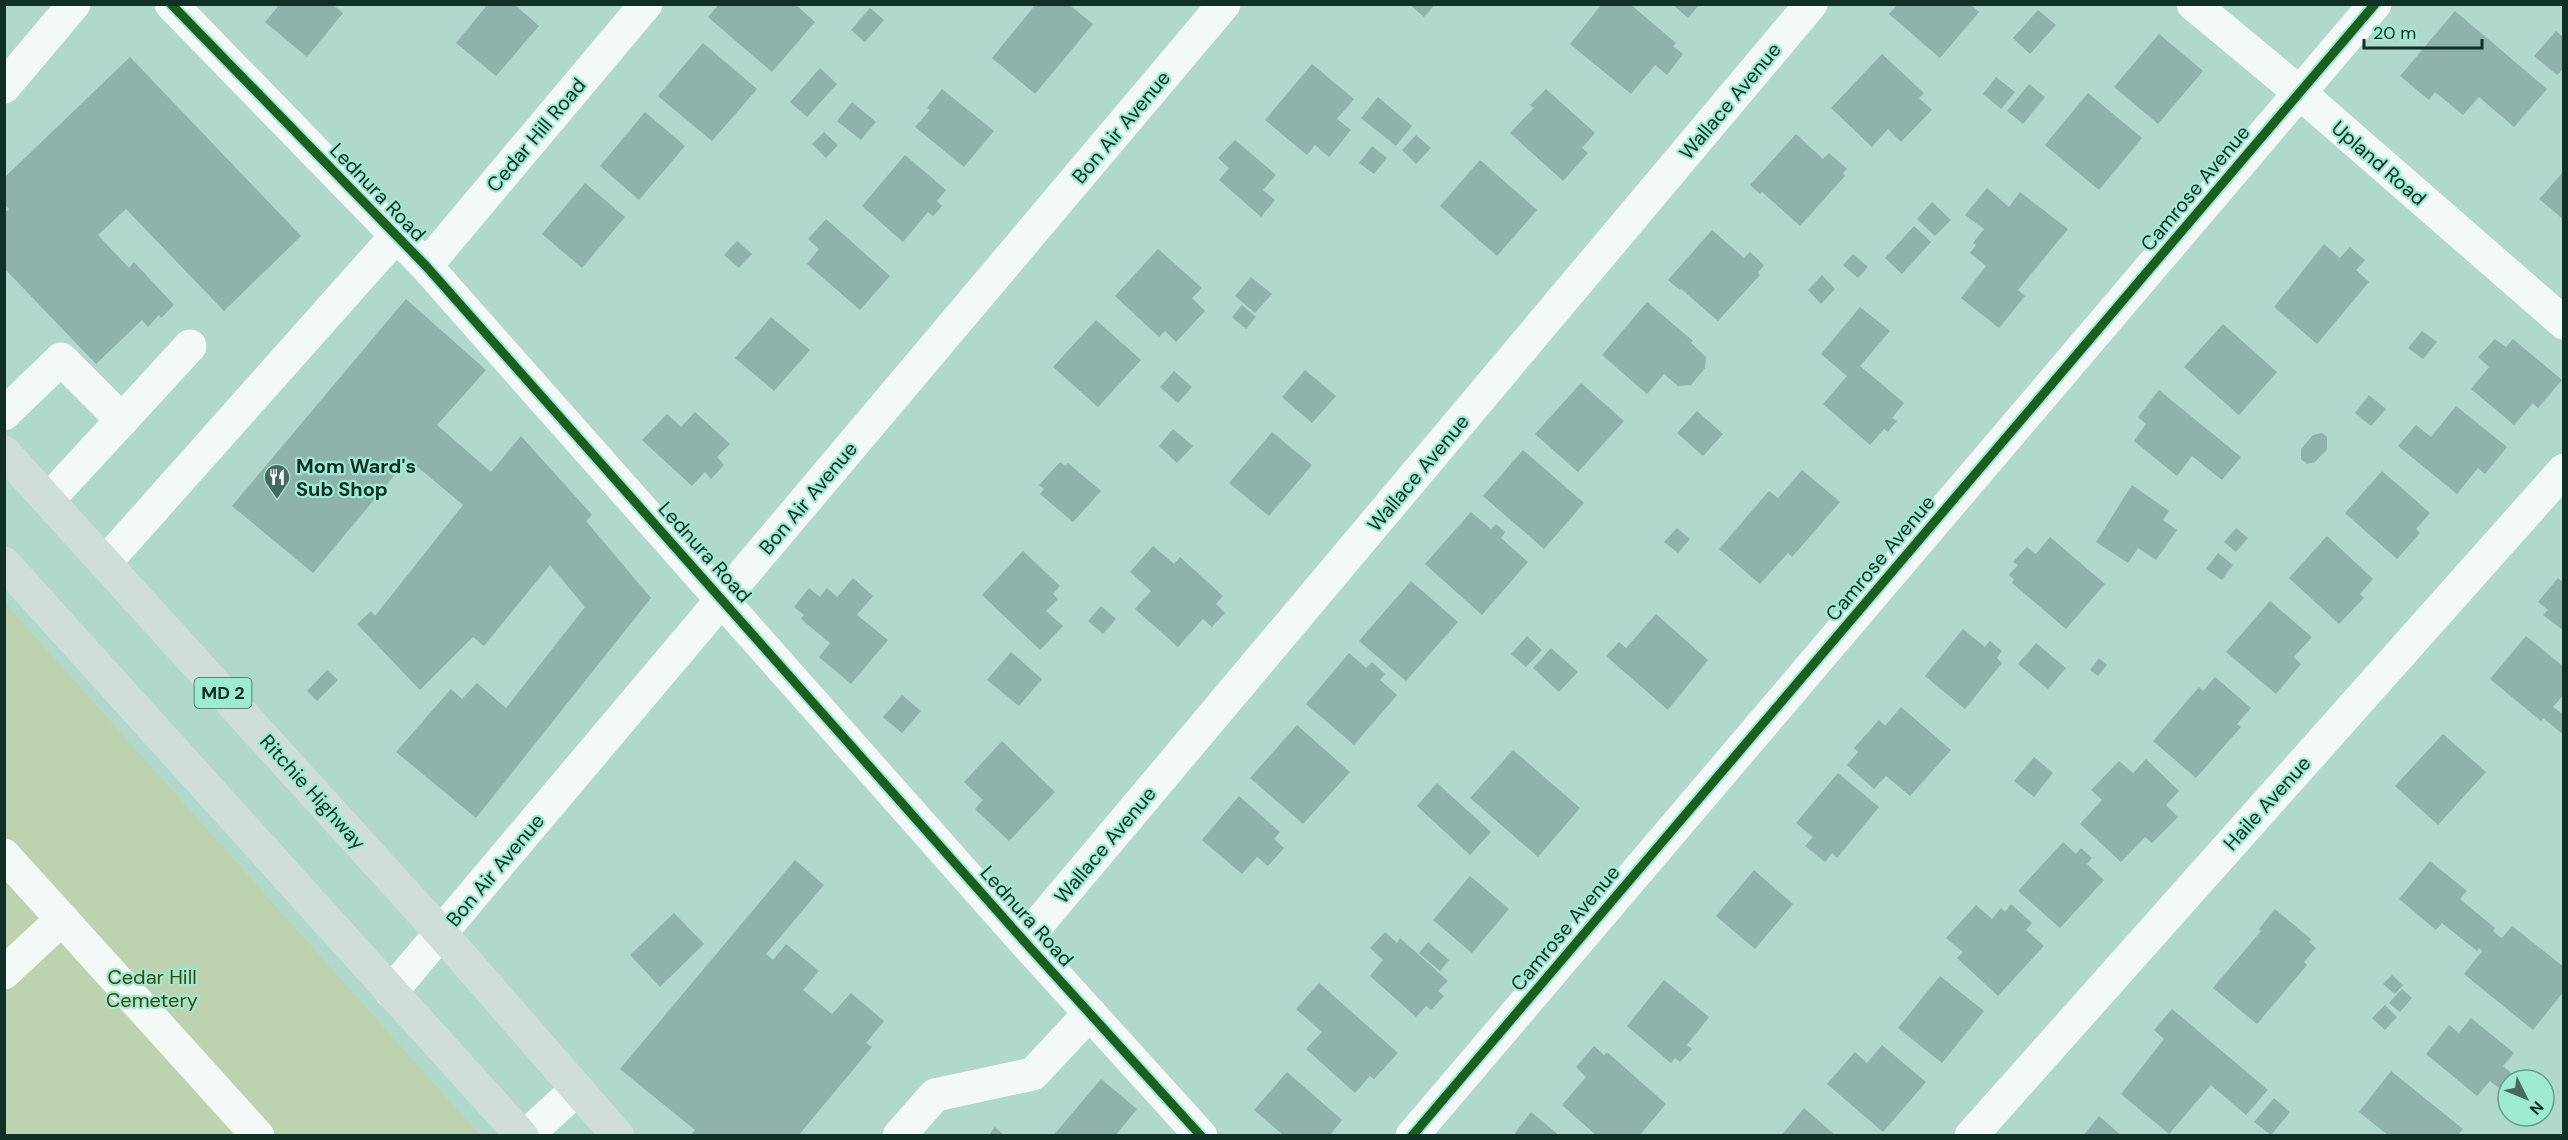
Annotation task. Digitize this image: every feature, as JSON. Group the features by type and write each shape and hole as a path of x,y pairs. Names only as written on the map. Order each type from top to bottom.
{"main road":[{"name":"Ritchie Highway","path":"4,452 441,933 618,1136"},
{"path":"4,563 524,1136"}],"street":[{"path":"4,87 74,4"},
{"name":"Lednura Road","path":"171,4 426,266 1024,941 1201,1136"},
{"name":"Cedar Hill Road","path":"426,266 646,4"},
{"name":"Bon Air Avenue","path":"391,992 1224,4"},
{"name":"Wallace Avenue","path":"1024,941 1811,4"},
{"name":"Upland Road","path":"2193,4 2300,93 2564,323"},
{"name":"Camrose Avenue","path":"1412,1136 2375,4"},
{"path":"105,563 396,236"},
{"path":"48,500 190,346"},
{"path":"4,414 61,359 122,420"},
{"name":"Haile Avenue","path":"1971,1136 2564,470"},
{"path":"4,855 258,1136"},
{"path":"4,973 62,919"},
{"path":"899,1136 935,1095 1033,1074 1090,1013"},
{"path":"524,1136 577,1089"}],"green space":[{"name":"Cedar Hill Cemetery","path":"5,603 480,1135 5,1135"}],"building":[{"path":"280,4 332,4 343,13 307,57 265,22"},
{"path":"488,4 514,4 539,26 496,76 456,43"},
{"path":"719,4 795,4 815,22 772,72 708,17"},
{"path":"1036,4 1068,4 1093,24 1035,94 992,58"},
{"path":"1409,4 1435,4 1424,17"},
{"path":"1602,4 1630,4 1676,43 1673,46 1683,54 1667,75 1655,65 1631,94 1570,44"},
{"path":"1672,4 1700,4 1688,18"},
{"path":"1898,4 1970,4 1979,12 1940,58 1889,14"},
{"path":"870,8 884,20 865,42 851,30"},
{"path":"2038,10 2056,25 2030,54 2013,38"},
{"path":"2455,11 2547,89 2514,127 2479,97 2463,115 2435,92 2429,100 2400,76"},
{"path":"2556,31 2564,38 2564,68 2557,75 2534,56"},
{"path":"2159,34 2203,71 2158,124 2114,87"},
{"path":"703,43 757,89 712,141 658,96"},
{"path":"1882,54 1924,93 1919,98 1932,110 1901,142 1888,129 1872,147 1831,108"},
{"path":"130,57 301,236 224,311 126,209 98,235 129,268 134,262 174,305 161,318 159,315 148,327 142,320 96,364 4,268 4,213 9,209 4,204 4,178"},
{"path":"1312,64 1354,99 1337,119 1351,130 1329,157 1315,145 1307,155 1265,120"},
{"path":"820,68 837,84 807,117 790,102"},
{"path":"1996,77 2015,92 2001,109 1983,94"},
{"path":"2029,84 2045,97 2023,124 2007,111"},
{"path":"942,89 994,131 964,167 915,127 930,110 927,108"},
{"path":"1546,89 1595,133 1582,148 1588,153 1563,181 1510,133 1534,108 1530,105"},
{"path":"2088,93 2142,138 2099,190 2045,145"},
{"path":"1378,97 1412,126 1396,146 1361,118"},
{"path":"852,102 876,122 861,140 837,121"},
{"path":"645,112 685,146 639,200 600,166"},
{"path":"824,132 838,145 826,158 812,144"},
{"path":"1796,134 1823,159 1829,153 1847,169 1843,173 1845,176 1800,226 1762,192 1760,194 1750,185"},
{"path":"1416,135 1431,148 1416,164 1402,150"},
{"path":"1235,140 1276,175 1263,190 1275,200 1261,217 1219,180 1229,168 1218,158"},
{"path":"1372,146 1387,158 1374,174 1359,163"},
{"path":"905,155 946,190 937,201 942,206 933,216 928,212 903,242 862,206"},
{"path":"1480,160 1537,210 1497,256 1440,206"},
{"path":"2564,171 2564,220 2539,199"},
{"path":"585,183 625,217 582,268 542,234"},
{"path":"1987,188 2009,207 2020,192 2068,229 2018,290 2025,296 1999,328 1961,298 1986,266 1970,253 1976,245 1973,243 1984,229 1965,215"},
{"path":"1932,202 1951,220 1935,236 1917,219"},
{"path":"826,219 890,276 860,310 807,264 819,249 808,239"},
{"path":"1914,226 1931,242 1902,274 1885,258"},
{"path":"1712,230 1744,258 1750,252 1764,265 1758,273 1760,275 1718,321 1668,280"},
{"path":"737,241 752,254 739,268 724,255"},
{"path":"2324,244 2340,258 2350,247 2365,260 2356,270 2369,282 2317,344 2274,307"},
{"path":"1158,249 1202,288 1192,298 1205,311 1176,342 1165,331 1159,337 1115,296"},
{"path":"1853,254 1868,267 1858,278 1843,265"},
{"path":"1822,275 1835,289 1821,304 1808,290"},
{"path":"1251,277 1272,294 1255,313 1235,296"},
{"path":"406,299 486,370 437,425 491,472 521,436 592,515 586,521 651,598 476,818 396,752 451,689 462,699 477,683 506,708 585,607 550,565 484,646 473,637 420,690 357,624 371,611 375,616 463,505 408,459 313,573 232,506"},
{"path":"1647,302 1693,341 1691,343 1706,357 1705,368 1691,385 1678,386 1664,374 1647,394 1602,355"},
{"path":"1242,305 1256,317 1246,329 1232,317"},
{"path":"1860,307 1890,331 1860,366 1904,403 1892,418 1897,421 1888,432 1884,429 1870,445 1823,404 1847,376 1821,354"},
{"path":"771,317 810,350 774,391 735,358"},
{"path":"1096,320 1141,360 1098,407 1053,367"},
{"path":"2223,324 2277,372 2239,415 2184,367"},
{"path":"2422,331 2437,342 2423,359 2408,348"},
{"path":"2495,339 2506,347 2513,339 2562,380 2538,408 2533,403 2514,425 2471,389 2489,367 2478,357"},
{"path":"1305,370 1336,396 1312,423 1282,397"},
{"path":"1174,371 1192,387 1178,403 1160,387"},
{"path":"1581,383 1624,421 1578,472 1535,434"},
{"path":"2159,390 2241,457 2222,480 2192,456 2177,476 2134,441 2146,424 2138,417"},
{"path":"2369,395 2386,409 2371,426 2355,413"},
{"path":"2456,406 2507,447 2485,474 2478,468 2457,494 2398,446 2416,425 2431,437"},
{"path":"1697,411 1723,434 1703,456 1677,433"},
{"path":"695,412 730,444 717,457 724,465 711,479 705,472 692,486 642,440 667,414 681,427"},
{"path":"1173,429 1193,446 1177,463 1159,446"},
{"path":"1272,432 1312,465 1269,516 1229,483"},
{"path":"2322,433 2327,437 2327,449 2315,462 2307,464 2301,459 2301,449 2313,435"},
{"path":"1523,450 1584,503 1544,549 1483,496"},
{"path":"1060,462 1065,466 1068,463 1101,491 1073,522 1040,494 1044,489 1039,485"},
{"path":"1802,470 1840,502 1792,557 1788,553 1760,584 1719,549 1769,491 1778,498"},
{"path":"2382,471 2430,513 2416,529 2420,533 2397,559 2345,513"},
{"path":"2132,485 2169,511 2163,520 2177,530 2156,560 2138,548 2128,563 2096,542"},
{"path":"1471,512 1491,529 1496,524 1505,532 1501,538 1528,562 1482,615 1425,564"},
{"path":"1677,528 1690,539 1678,553 1664,542"},
{"path":"2236,528 2248,538 2236,552 2224,542"},
{"path":"2327,536 2373,579 2360,594 2364,598 2339,624 2289,578"},
{"path":"2050,537 2105,584 2066,629 2012,583 2014,579 2009,575 2018,565 2013,562 2027,547 2036,554"},
{"path":"1153,546 1174,564 1180,557 1223,596 1216,604 1225,613 1212,627 1203,619 1178,647 1135,609 1151,591 1130,572"},
{"path":"1023,551 1060,586 1053,594 1058,599 1046,611 1063,626 1040,650 982,595"},
{"path":"2218,553 2233,565 2222,580 2206,569"},
{"path":"853,578 873,596 857,615 888,640 851,684 819,657 830,643 801,619 804,615 794,607 809,588 820,597 827,588 837,597"},
{"path":"2558,578 2564,583 2564,631 2543,615 2548,610 2538,602"},
{"path":"1411,581 1458,622 1406,681 1359,641"},
{"path":"2270,601 2312,637 2294,657 2301,664 2276,694 2226,652"},
{"path":"1101,606 1116,619 1103,634 1088,621"},
{"path":"1656,614 1708,660 1668,710 1606,656 1619,642 1626,648"},
{"path":"1963,629 1985,647 1990,641 2002,651 1997,658 2002,663 1965,709 1925,676"},
{"path":"1527,636 1542,650 1526,667 1511,654"},
{"path":"2526,636 2564,667 2564,694 2553,707 2564,715 2564,735 2543,718 2541,721 2490,679"},
{"path":"2036,643 2066,668 2048,689 2018,664"},
{"path":"1551,648 1578,672 1559,692 1533,668"},
{"path":"1011,652 1042,679 1019,706 987,680"},
{"path":"1349,653 1366,668 1372,662 1385,674 1380,680 1397,695 1354,745 1306,704"},
{"path":"2099,658 2107,665 2098,676 2090,670"},
{"path":"327,670 338,680 317,701 307,691"},
{"path":"2215,677 2251,708 2237,724 2241,727 2196,778 2153,741 2199,687 2203,691"},
{"path":"902,695 921,711 902,733 883,717"},
{"path":"1901,707 1951,750 1910,796 1886,776 1874,789 1847,765 1858,752 1854,748 1879,720 1885,726"},
{"path":"1297,725 1350,772 1303,824 1250,778"},
{"path":"2443,734 2486,772 2438,825 2395,786"},
{"path":"1002,741 1055,792 1009,841 975,809 983,800 964,782"},
{"path":"1513,750 1580,808 1538,857 1470,798"},
{"path":"2034,757 2053,773 2034,797 2014,781"},
{"path":"2146,759 2179,791 2166,805 2178,817 2152,843 2145,837 2121,862 2080,824 2102,800 2091,790 2119,761 2133,773"},
{"path":"1838,773 1879,807 1837,858 1832,853 1825,862 1805,846 1813,837 1796,823"},
{"path":"1437,783 1491,832 1470,855 1417,806"},
{"path":"1239,796 1280,832 1274,839 1284,848 1268,866 1257,857 1242,874 1202,840"},
{"path":"2063,842 2076,854 2081,848 2092,858 2087,864 2104,880 2060,928 2018,891"},
{"path":"795,860 824,885 766,954 773,960 786,944 819,971 803,990 832,1014 851,993 884,1021 866,1043 872,1047 798,1136 695,1136 692,1133 695,1130 620,1069"},
{"path":"2430,861 2467,891 2460,899 2495,928 2493,931 2499,936 2502,938 2512,926 2564,967 2564,991 2533,1030 2464,974 2482,951 2479,948 2477,951 2442,923 2436,930 2399,899"},
{"path":"1754,870 1793,904 1755,949 1716,916"},
{"path":"1470,876 1509,909 1472,953 1433,920"},
{"path":"2011,904 2032,923 2026,930 2044,946 1998,996 1957,958 1963,952 1946,938 1976,905 1992,919 2001,908 2005,912"},
{"path":"2275,909 2311,939 2309,942 2316,948 2304,962 2307,965 2257,1024 2213,988 2261,931 2259,929"},
{"path":"674,913 704,944 660,987 630,955"},
{"path":"1385,932 1397,943 1400,938 1448,981 1438,991 1444,996 1431,1010 1426,1006 1416,1017 1370,976 1383,960 1370,948"},
{"path":"1428,942 1449,960 1440,971 1419,953"},
{"path":"2392,975 2403,985 2395,994 2383,984"},
{"path":"1940,976 1984,1011 1942,1063 1898,1028"},
{"path":"1664,980 1709,1017 1687,1045 1692,1049 1680,1062 1675,1058 1671,1063 1627,1026"},
{"path":"1319,983 1398,1053 1374,1079 1370,1076 1355,1093 1306,1049 1322,1032 1296,1009"},
{"path":"2402,989 2412,998 2400,1012 2389,1003"},
{"path":"2385,1005 2397,1017 2385,1030 2372,1018"},
{"path":"2172,1009 2268,1090 2246,1115 2211,1085 2169,1134 2121,1094 2164,1039 2154,1030"},
{"path":"2471,1018 2514,1053 2503,1066 2505,1068 2496,1068 2496,1086 2490,1081 2477,1096 2426,1054 2449,1025 2459,1033"},
{"path":"1882,1045 1926,1082 1883,1132 1827,1084 1855,1052 1867,1063"},
{"path":"1594,1046 1604,1055 1607,1052 1666,1104 1639,1136 1597,1136 1562,1105 1586,1077 1576,1067"},
{"path":"2391,1071 2463,1129 2457,1136 2389,1136 2359,1112"},
{"path":"1287,1072 1342,1120 1329,1136 1284,1136 1254,1110"},
{"path":"1101,1079 1137,1109 1115,1136 1053,1136"},
{"path":"2274,1098 2290,1112 2271,1135 2254,1122"},
{"path":"1804,1108 1836,1136 1781,1136"},
{"path":"1531,1112 1560,1136 1518,1136 1515,1133"},
{"path":"2099,1116 2122,1136 2083,1136"},
{"path":"995,1127 1005,1136 988,1136"}],"cycle path":[{"path":"171,4 426,266 1024,941 1201,1136"},
{"path":"1412,1136 2375,4"}],"place":[{"name":"Mom Ward's Sub Shop","path":"277,500"}]}
